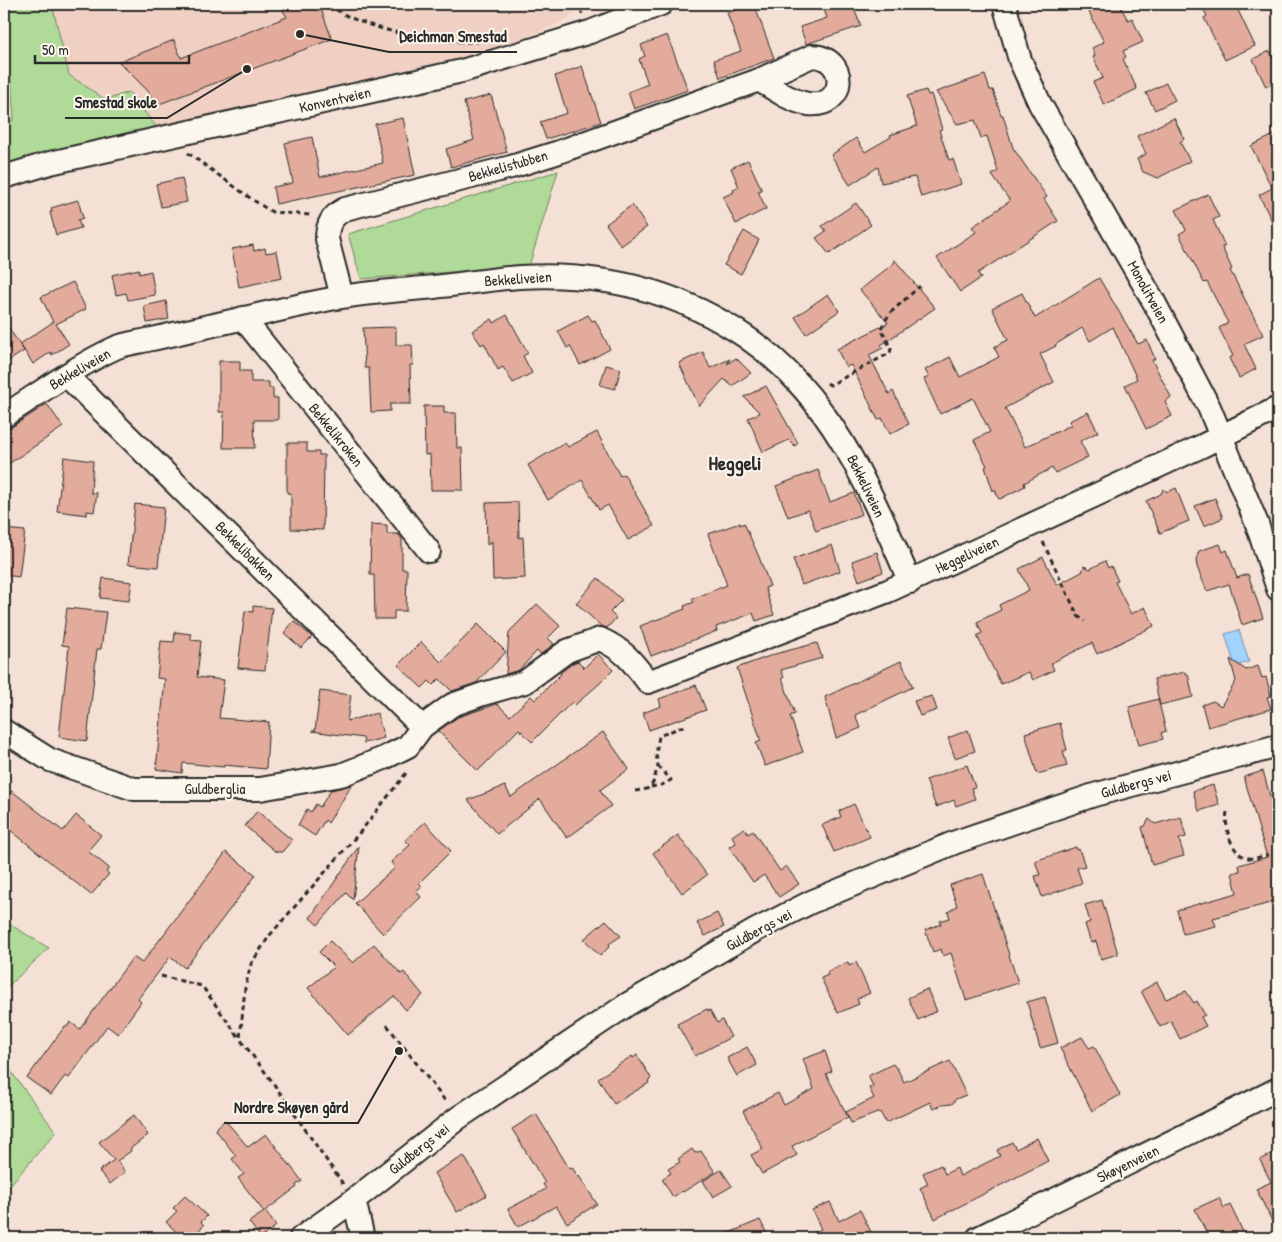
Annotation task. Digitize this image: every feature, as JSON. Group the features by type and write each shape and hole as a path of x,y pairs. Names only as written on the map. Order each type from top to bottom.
{"street":[{"name":"Konventveien","path":"4,177 59,161 178,136 462,71 581,34 661,4"},
{"name":"Monolitveien","path":"1004,4 1020,60 1040,104 1154,302 1197,382 1257,524 1278,589"},
{"name":"Bekkelistubben","path":"330,221 336,214 345,209 511,167 556,153 759,80"},
{"path":"330,221 327,229 327,239 342,297"},
{"name":"Bekkeliveien","path":"4,416 66,376 117,347 342,297 520,277 552,276 581,278 639,288 677,299 697,308 747,337 770,355 802,387 843,441 861,474 910,582"},
{"name":"Bekkelikroken","path":"243,318 429,551"},
{"name":"Bekkelibakken","path":"66,376 422,726"},
{"name":"Heggeliveien","path":"422,726 452,705 525,682 567,651 600,639 617,646 648,682 910,582 1278,408"},
{"name":"Guldberglia","path":"4,731 50,760 134,789 260,789 341,775 408,746 422,726"},
{"name":"Guldbergs vei","path":"301,1238 354,1200 458,1118 628,1004 756,930 811,902 956,842 1094,795 1278,746"},
{"name":"Skøyenveien","path":"978,1238 1278,1090"},
{"path":"354,1200 363,1238"}],"path":[{"path":"330,4 347,17 398,32 448,41 485,42"},
{"path":"576,4 582,16"},
{"path":"178,136 184,150 272,212 317,216 330,221"},
{"path":"824,380 830,385 890,353 891,349 881,328 890,313 920,286"},
{"path":"1034,524 1078,616 1085,621"},
{"path":"650,788 658,766 656,754 659,736 686,726"},
{"path":"240,1039 245,988 251,964 270,935 361,831 408,770 408,746"},
{"path":"635,791 644,791 671,780 658,766"},
{"path":"1227,812 1225,820 1232,846 1236,851 1251,859 1268,855"},
{"path":"161,976 202,986 271,1080 354,1200"},
{"path":"387,1025 458,1118"}],"shaded area":[{"path":"52,4 571,4 576,13 559,23 497,51 451,64 158,129 106,100 69,75"}],"green space":[{"path":"4,4 52,4 69,75 106,100 129,92 158,129 133,131 4,164 4,121 14,120 11,78 4,77"},
{"path":"558,171 529,266 361,279 348,234"},
{"path":"4,921 49,948 4,990"},
{"path":"4,1062 56,1132 4,1192"}],"water":[{"path":"1239,630 1249,662 1235,666 1225,634"}],"building":[{"path":"279,4 319,4 332,39 154,106 149,92 119,62 174,40 181,58 287,17"},
{"path":"754,4 774,58 720,78 714,60 741,51 727,13"},
{"path":"822,4 852,4 861,26 806,44 800,27 827,18"},
{"path":"1085,4 1119,4 1128,20 1132,18 1143,42 1123,51 1126,57 1123,59 1137,89 1104,105 1093,82 1103,78 1093,57 1095,56 1092,48 1104,42"},
{"path":"1201,4 1235,4 1255,46 1225,60 1204,18 1207,16"},
{"path":"667,35 688,90 634,109 628,92 648,84 639,59 645,56 641,45"},
{"path":"1270,51 1278,69 1278,81 1266,87 1253,59"},
{"path":"582,66 601,122 546,139 540,122 567,113 555,76"},
{"path":"985,75 990,90 993,90 1001,115 1003,115 1013,148 1047,197 1044,199 1058,221 978,273 981,278 960,292 937,258 976,232 972,227 1010,201 992,175 998,171 987,136 981,138 975,120 957,124 936,92"},
{"path":"1166,83 1175,100 1155,110 1146,93"},
{"path":"926,90 928,95 931,94 942,129 939,130 949,160 953,159 961,184 921,197 915,177 881,183 878,167 850,185 831,155 856,138 865,152 891,137 890,135 917,126 907,96"},
{"path":"491,95 507,152 451,167 446,149 474,140 464,102"},
{"path":"403,118 415,175 276,204 273,187 293,183 285,143 312,137 320,177 383,163 375,124"},
{"path":"1174,118 1184,139 1180,142 1190,161 1158,178 1143,172 1137,159 1146,154 1137,136"},
{"path":"1278,133 1278,233 1259,195 1272,188 1251,146"},
{"path":"748,160 762,190 758,191 766,209 736,224 723,197 734,192 733,190 739,187 731,168"},
{"path":"182,178 187,202 161,207 156,184"},
{"path":"1208,194 1219,217 1213,220 1225,246 1222,247 1232,269 1230,270 1263,335 1244,344 1256,369 1239,378 1229,358 1233,356 1219,328 1228,323 1207,282 1204,283 1179,234 1186,230 1176,210"},
{"path":"78,200 83,218 78,220 81,228 56,235 50,212 52,212 51,208"},
{"path":"856,203 871,225 829,254 816,238 826,231 822,226"},
{"path":"632,205 647,227 621,246 606,224"},
{"path":"744,231 759,240 741,274 724,265"},
{"path":"253,245 254,251 265,248 266,253 277,251 282,278 239,287 232,249"},
{"path":"894,259 935,308 881,345 883,348 869,355 889,394 893,391 909,424 890,434 882,418 878,420 851,365 846,367 837,349 888,323 860,290 894,263"},
{"path":"139,269 139,274 151,271 155,295 128,300 126,293 116,295 112,275"},
{"path":"1099,278 1138,344 1147,340 1155,359 1152,360 1171,397 1165,402 1172,416 1146,429 1125,385 1137,379 1113,327 1090,341 1082,328 1056,346 1040,354 1054,382 1005,408 1025,447 1071,425 1069,421 1088,412 1098,432 1080,441 1088,457 1055,473 1052,468 1024,483 1025,486 1000,499 995,489 993,491 985,467 987,466 974,440 990,432 973,398 940,414 924,379 929,377 925,370 950,357 960,377 999,357 994,347 1008,340 992,308 1022,293 1035,318"},
{"path":"73,282 86,309 56,324 69,344 52,355 51,352 33,364 20,344 53,322 41,297"},
{"path":"828,294 839,311 806,334 795,317"},
{"path":"166,301 169,319 147,323 144,306"},
{"path":"507,315 528,353 523,356 532,373 513,383 503,367 498,370 484,343 481,345 472,331 492,319 494,323"},
{"path":"588,315 592,321 595,320 610,349 580,365 570,346 567,348 558,331"},
{"path":"4,321 24,351 4,364"},
{"path":"396,327 396,345 412,345 413,365 410,365 411,404 390,404 390,411 371,412 369,368 365,368 363,328"},
{"path":"703,352 710,368 730,359 727,364 736,358 751,373 732,386 724,379 699,406 679,363"},
{"path":"219,361 240,361 240,371 251,371 251,382 269,382 269,388 273,388 273,398 278,398 278,420 254,420 255,448 223,448 224,412 219,412"},
{"path":"606,365 621,369 615,389 600,385"},
{"path":"766,386 798,443 795,446 789,440 763,452 748,418 760,413 744,397"},
{"path":"47,404 63,427 4,467 4,432"},
{"path":"424,406 444,406 444,413 456,413 457,448 462,448 463,490 431,490 430,454 425,455"},
{"path":"597,432 620,476 624,474 654,526 628,540 608,505 599,510 582,480 548,500 528,465 565,443 568,447"},
{"path":"287,443 307,443 307,452 319,452 319,455 324,455 323,530 291,529 291,493 287,493"},
{"path":"64,457 93,461 91,493 97,493 94,512 87,511 87,515 57,511"},
{"path":"818,470 830,502 854,493 862,514 816,531 808,510 788,517 776,486"},
{"path":"1176,488 1189,521 1160,533 1146,501 1161,494 1163,489 1168,492"},
{"path":"1215,498 1223,518 1204,526 1195,506"},
{"path":"518,502 519,538 523,537 525,578 493,580 492,541 487,545 486,503"},
{"path":"135,504 164,507 158,567 128,564"},
{"path":"740,523 740,525 744,523 770,586 765,588 774,615 756,621 753,613 716,627 717,631 651,656 640,626 685,609 684,606 694,602 692,599 727,585 708,534"},
{"path":"371,524 387,525 387,534 398,534 402,539 402,569 407,569 406,611 394,611 394,619 375,619 374,575 370,575"},
{"path":"4,529 25,531 19,577 4,575"},
{"path":"1220,544 1223,552 1227,550 1237,578 1248,574 1263,618 1242,625 1229,584 1207,591 1196,560 1199,551"},
{"path":"832,545 840,571 802,585 793,559"},
{"path":"877,552 883,572 859,581 852,561"},
{"path":"1043,557 1057,585 1082,572 1084,566 1090,569 1105,561 1108,568 1111,566 1118,581 1115,582 1131,614 1145,607 1154,626 1097,654 1092,643 1051,663 1054,670 1033,680 1029,672 1001,684 977,636 982,633 977,622 1001,610 999,605 1029,590 1019,569"},
{"path":"103,578 132,582 129,601 100,598"},
{"path":"598,578 622,600 610,612 616,618 607,628 601,626 576,603"},
{"path":"537,604 560,626 548,638 554,644 541,654 537,651 519,670 506,674 509,632"},
{"path":"253,606 272,608 265,670 238,668 245,611 253,612"},
{"path":"67,608 106,612 101,649 97,649 87,741 59,737 69,646 62,645"},
{"path":"294,621 312,637 301,648 284,633"},
{"path":"478,624 506,652 476,683 452,691 439,679 433,685 429,681 422,688 398,665 421,642 441,662"},
{"path":"175,632 191,634 191,640 201,641 197,677 224,680 219,718 269,722 266,769 183,763 182,773 156,769 165,679 157,678 161,641 174,642"},
{"path":"817,643 822,658 781,670 795,714 790,716 803,752 765,766 756,743 761,741 737,668 775,654"},
{"path":"598,654 613,670 599,684 575,705 572,702 532,742 519,729 478,771 438,731 458,717 497,704 510,716 531,696 535,700 560,673 573,663 578,661 584,668"},
{"path":"1230,659 1246,670 1258,666 1262,678 1266,677 1271,696 1267,697 1271,709 1208,727 1202,705 1213,701 1221,706 1236,681"},
{"path":"901,661 913,687 855,715 861,728 836,738 825,697"},
{"path":"1185,672 1185,674 1188,674 1193,697 1160,705 1154,679"},
{"path":"696,685 706,710 649,730 643,713 661,706 659,699"},
{"path":"320,691 351,695 347,721 377,713 384,738 364,743 363,738 312,731 315,731"},
{"path":"932,696 937,710 920,716 914,701"},
{"path":"1158,699 1166,731 1161,733 1163,739 1139,745 1129,707"},
{"path":"1060,723 1067,750 1063,751 1067,766 1037,774 1025,733"},
{"path":"968,730 975,751 955,758 948,738"},
{"path":"603,732 629,769 600,790 611,806 567,838 540,799 497,834 468,800 505,786 511,797"},
{"path":"967,765 975,787 971,788 975,799 956,806 954,800 936,807 926,780"},
{"path":"1263,771 1270,796 1278,793 1278,901 1213,918 1216,926 1183,934 1177,910 1237,893 1232,873 1240,871 1239,865 1267,857 1244,777"},
{"path":"352,785 328,823 325,820 315,836 298,825 307,809 311,812 316,804 320,807 331,790"},
{"path":"1213,785 1219,805 1199,811 1193,791"},
{"path":"12,791 63,831 76,815 101,835 88,851 109,868 106,872 109,874 91,895 4,825 4,800"},
{"path":"854,804 870,837 834,852 822,825 841,817 839,811"},
{"path":"257,811 292,840 282,852 276,852 245,826"},
{"path":"1181,817 1186,837 1179,839 1184,856 1152,865 1142,827 1145,826 1149,819 1155,824"},
{"path":"425,822 451,851 419,883 422,886 416,891 421,897 383,934 355,903 395,868 391,862 410,845 405,840"},
{"path":"744,828 748,834 753,831 780,871 786,866 799,884 779,897 764,875 753,882 729,847 736,843 732,836"},
{"path":"678,835 707,875 682,893 653,853"},
{"path":"359,846 353,900 346,893 318,925 310,918"},
{"path":"1076,847 1077,850 1079,849 1085,866 1077,868 1082,883 1042,897 1035,876 1040,875 1035,861"},
{"path":"226,852 256,875 185,968 170,957 138,999 141,1002 118,1034 107,1026 69,1078 65,1076 51,1095 27,1078 65,1026 67,1027 70,1022 80,1029 133,957 142,963"},
{"path":"983,874 1018,983 966,1000 951,953 943,956 941,949 933,952 925,930 941,924 940,921 950,918 948,912 957,906 950,885"},
{"path":"1102,900 1118,954 1101,959 1096,941 1091,943 1085,924 1090,922 1085,905"},
{"path":"717,913 724,927 705,936 697,923"},
{"path":"606,920 621,936 609,944 610,946 600,956 584,939"},
{"path":"330,941 353,963 374,944 401,974 404,972 423,995 406,1010 394,996 348,1035 308,988 334,967 319,952"},
{"path":"848,962 849,966 856,962 870,993 857,999 859,1004 838,1013 821,978 828,975 827,972"},
{"path":"1157,982 1166,999 1186,991 1194,1003 1197,1001 1205,1015 1201,1017 1206,1026 1180,1039 1171,1021 1160,1027 1141,991"},
{"path":"927,989 937,1011 918,1020 908,998"},
{"path":"1045,997 1058,1043 1040,1048 1027,1002"},
{"path":"707,1009 708,1011 710,1010 717,1023 722,1020 731,1037 695,1056 677,1024"},
{"path":"1082,1037 1089,1048 1094,1046 1120,1095 1092,1111 1060,1048"},
{"path":"747,1047 757,1065 737,1076 727,1058"},
{"path":"825,1051 832,1071 826,1074 848,1117 792,1146 797,1155 762,1174 751,1155 763,1149 743,1111 778,1093 784,1105 814,1089 803,1059"},
{"path":"637,1055 651,1078 648,1081 649,1083 614,1104 598,1078 632,1056 633,1058"},
{"path":"950,1061 966,1095 956,1099 952,1104 942,1105 933,1109 930,1102 886,1123 880,1112 851,1123 846,1112 874,1098 869,1088 873,1086 868,1076 893,1064 904,1082"},
{"path":"536,1114 569,1168 572,1167 579,1176 597,1204 567,1223 556,1206 518,1227 508,1209 546,1189 543,1184 545,1183 512,1129"},
{"path":"134,1115 148,1135 117,1161 125,1172 110,1184 99,1171 114,1160 99,1142"},
{"path":"225,1120 248,1147 266,1134 302,1181 296,1185 297,1187 265,1211 276,1226 261,1238 249,1222 264,1212 238,1178 244,1174 232,1159 236,1156 215,1129"},
{"path":"1037,1138 1048,1161 935,1219 920,1188 928,1184 923,1173 941,1165 945,1174 957,1168 960,1176 1000,1156 997,1150 1012,1142 1016,1149"},
{"path":"692,1149 695,1153 701,1151 715,1172 673,1197 662,1179 671,1173 668,1169 680,1162 678,1159"},
{"path":"1278,1151 1278,1233 1256,1189 1271,1182 1260,1160"},
{"path":"464,1156 487,1195 457,1212 434,1173"},
{"path":"721,1170 732,1186 713,1197 703,1181"},
{"path":"185,1196 207,1216 201,1222 204,1225 192,1238 183,1238 166,1222 177,1211 173,1208"},
{"path":"1219,1198 1224,1208 1230,1205 1246,1238 1209,1238 1195,1209"},
{"path":"830,1202 839,1221 860,1210 874,1238 803,1238 821,1229 812,1210"},
{"path":"760,1220 769,1238 717,1238"}],"place":[{"name":"Deichman Smestad","path":"300,34"},
{"name":"Smestad skole","path":"247,69"},
{"name":"Nordre Skøyen gård","path":"399,1051"}],"district":[{"name":"Heggeli","path":"735,463"}]}
